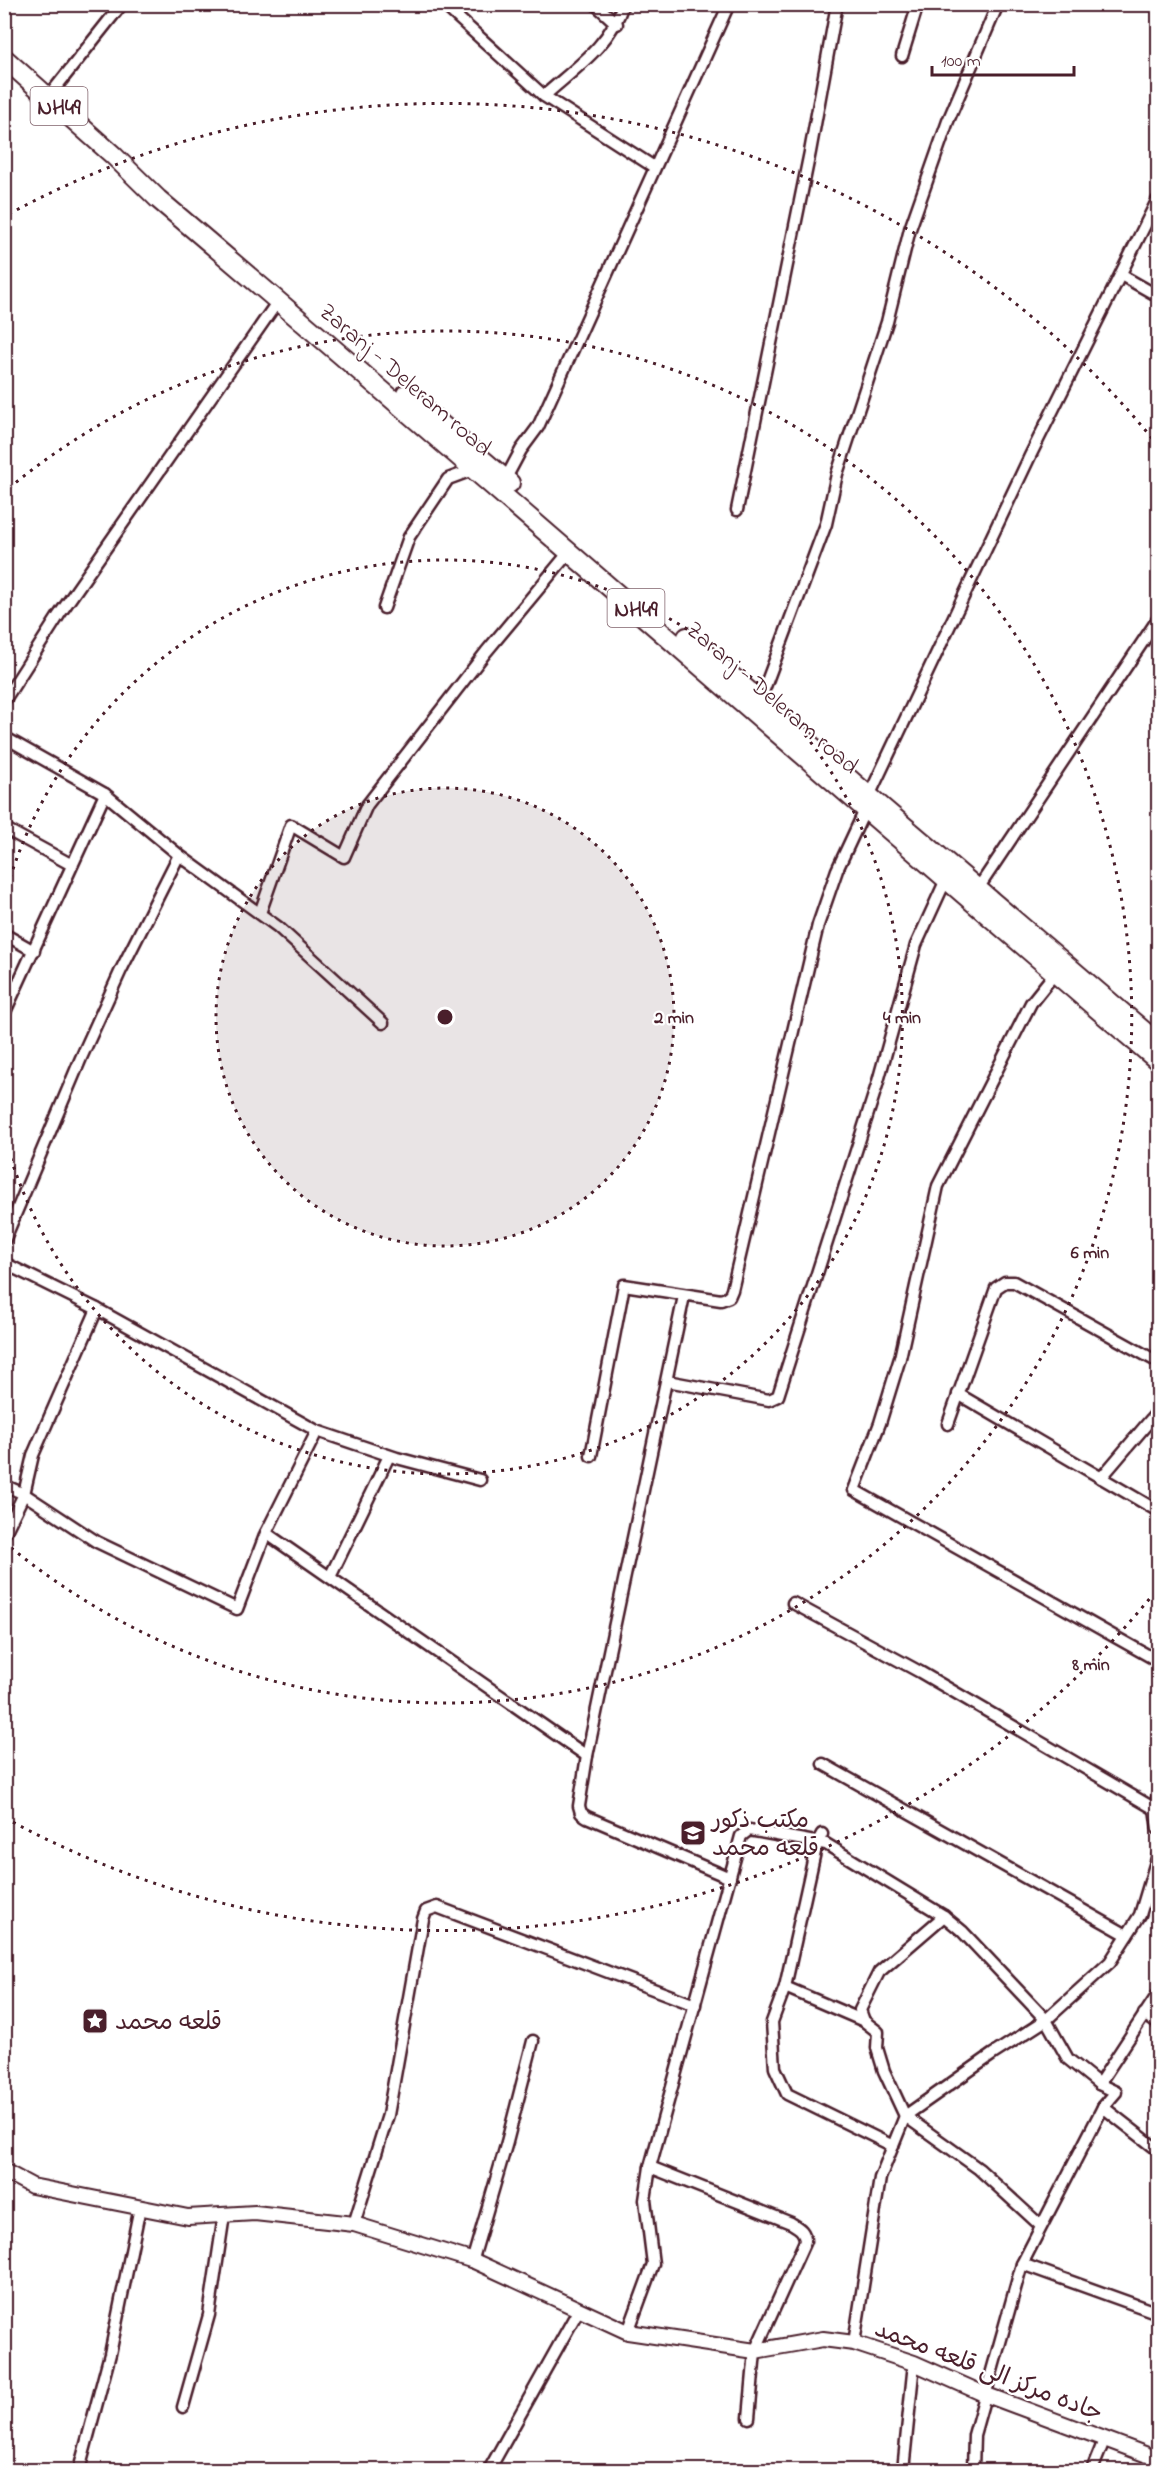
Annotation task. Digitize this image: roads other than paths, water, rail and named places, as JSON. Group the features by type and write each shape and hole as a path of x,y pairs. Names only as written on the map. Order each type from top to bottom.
{"highway":[{"name":"Zaranj - Deleram road","path":"4,58 49,96 158,199 278,301 479,464 505,480 760,700 867,803"},
{"name":"Zaranj - Deleram road","path":"113,155 164,189 479,464 570,551 950,873 1055,973 1158,1061"},
{"name":"Zaranj - Deleram road","path":"950,873 979,887 1158,1043"}],"street":[{"path":"49,96 122,4"},
{"path":"443,4 544,96 654,167"},
{"path":"595,4 617,24"},
{"path":"544,96 597,49 617,24 623,4"},
{"path":"505,480 521,450 538,427 729,4"},
{"path":"737,510 810,152 837,4"},
{"path":"902,56 918,4"},
{"path":"760,700 826,524 837,474 887,322 910,229 948,121 998,4"},
{"path":"591,1456 624,1285 684,1296 721,1300 729,1297 818,925 837,870 1030,456 1158,199"},
{"path":"1121,275 1158,296"},
{"path":"4,701 59,615 278,301"},
{"path":"384,608 409,537 448,479 479,464"},
{"path":"260,913 291,825 344,857 366,805 486,652 570,551"},
{"path":"979,887 1158,619"},
{"path":"4,737 105,794 179,855 260,913 383,1023"},
{"path":"4,1014 105,794"},
{"path":"4,828 72,865"},
{"path":"4,1241 85,1048 179,855"},
{"path":"667,1381 769,1400 778,1395 877,1085 916,945 950,873"},
{"path":"4,934 34,951"},
{"path":"1055,973 1031,1003 938,1186 900,1358 880,1423 855,1490 1158,1660"},
{"path":"4,1263 97,1309 317,1431 389,1456 480,1480"},
{"path":"948,1424 996,1288 1005,1282 1014,1282 1158,1362"},
{"path":"684,1296 587,1756 579,1806 581,1813 730,1878"},
{"path":"4,1535 24,1494 33,1455 97,1309"},
{"path":"958,1394 1158,1511"},
{"path":"1101,1478 1158,1411"},
{"path":"4,1485 24,1494 97,1542 237,1609 266,1533 317,1431"},
{"path":"330,1577 389,1456"},
{"path":"266,1533 587,1756"},
{"path":"793,1603 920,1672 1155,1809"},
{"path":"823,1764 1127,1935"},
{"path":"1158,1795 1155,1809 1158,1829"},
{"path":"628,2332 653,2264 645,2200 650,2167 741,1836 749,1830 820,1838 826,1844 944,1916 962,1931 1046,2020 1068,2059 1099,2084 1116,2092 1103,2107 1022,2264 974,2434 973,2470"},
{"path":"820,1838 785,1987 772,2022 774,2068 787,2094 893,2146"},
{"path":"854,2343 880,2178 905,2116 983,2060 1046,2020 1110,1962 1140,1915 1158,1855"},
{"path":"354,2224 388,2115 426,1911 437,1907 695,2005"},
{"path":"864,2021 860,2010 879,1972 944,1916"},
{"path":"785,1987 864,2021 878,2032 878,2048 884,2071 905,2116 979,2169 1041,2226"},
{"path":"1099,2084 1158,1994"},
{"path":"1144,2014 1158,2024"},
{"path":"472,2262 507,2142 532,2041"},
{"path":"1103,2107 1158,2150"},
{"path":"650,2167 791,2223 802,2230 805,2241 755,2351 749,2418"},
{"name":"جاده مرکز الی قلعه محمد","path":"4,2171 32,2186 188,2217 255,2213 354,2224 474,2261 628,2332 755,2351 822,2338 854,2343 914,2363 984,2394 1158,2459"},
{"path":"79,2470 110,2354 140,2207"},
{"path":"183,2407 208,2315 224,2215"},
{"path":"1022,2264 1158,2313"},
{"path":"489,2470 578,2310"},
{"path":"903,2470 914,2363"},
{"path":"1092,2470 1105,2438"}],"place":[{"name":"مکتب ذکور قلعه محمد","path":"693,1833"},
{"name":"قلعه محمد","path":"95,2021"}]}
